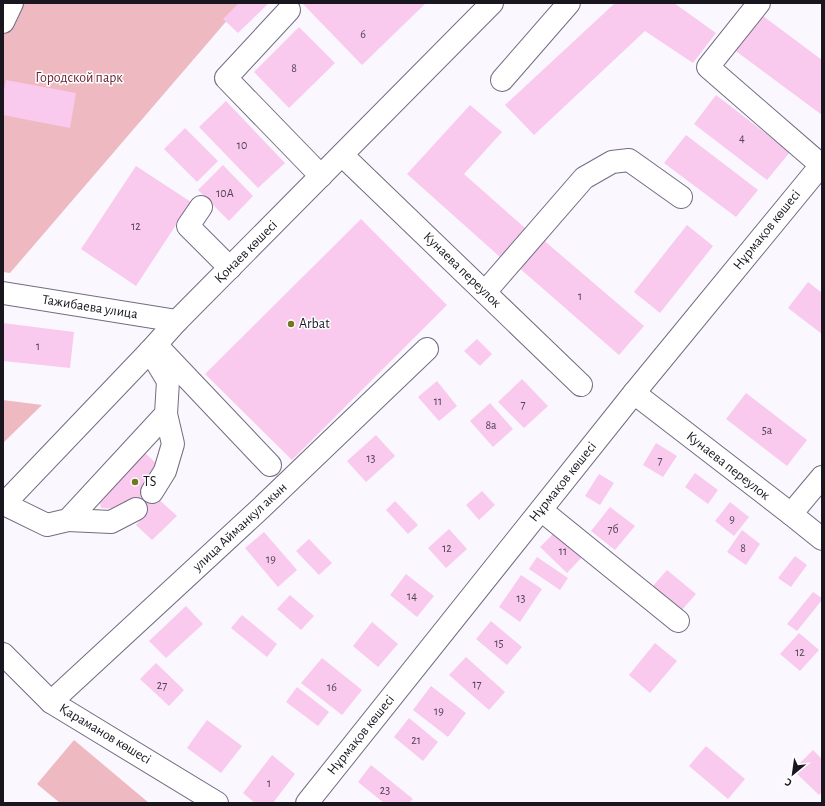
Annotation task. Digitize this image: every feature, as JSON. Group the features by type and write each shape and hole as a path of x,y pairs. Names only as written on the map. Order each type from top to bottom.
{"street":[{"path":"3,22 12,3"},
{"path":"502,80 569,3"},
{"path":"759,3 708,67 821,164"},
{"name":"Қонаев көшесі","path":"3,504 153,348 177,321 342,155 479,8"},
{"path":"289,10 226,78 321,176"},
{"name":"Кунаева переулок","path":"342,155 581,385"},
{"path":"485,292 584,178 612,162 629,160 682,197"},
{"name":"Нұрмақов көшесі","path":"307,803 634,393 821,164"},
{"path":"201,207 188,226 230,268"},
{"name":"Тажибаева улица","path":"3,293 177,321"},
{"path":"152,492 165,471 173,444 166,414 168,380 153,348"},
{"path":"153,348 270,465"},
{"name":"улица Айманкул акын","path":"51,702 261,508 427,349"},
{"name":"Кунаева переулок","path":"634,393 822,540"},
{"path":"68,520 166,414"},
{"path":"790,514 822,477"},
{"path":"3,504 46,525 68,520 111,522 136,509"},
{"path":"541,510 678,621"},
{"name":"Қараманов көшесі","path":"3,654 51,702 215,802"}],"green space":[{"name":"Городской парк","path":"3,3 242,3 10,273 3,272"},
{"path":"3,400 42,405 3,443"},
{"path":"74,740 149,803 60,803 37,784"}],"building":[{"path":"239,3 269,3 238,33 223,19"},
{"path":"302,3 426,3 362,65"},
{"path":"615,3 674,3 716,33 693,63 645,31 534,135 505,105"},
{"path":"759,13 822,60 822,115 733,49"},
{"path":"299,27 335,63 289,108 254,72"},
{"path":"6,80 76,93 70,128 3,115 3,95"},
{"path":"716,95 790,152 767,180 694,124"},
{"path":"226,101 285,163 258,188 199,127"},
{"path":"470,105 502,132 464,174 525,228 500,257 407,174"},
{"path":"185,128 218,161 197,182 164,149"},
{"path":"686,135 758,190 736,217 664,163"},
{"path":"223,165 253,196 229,221 198,190"},
{"path":"136,166 191,202 136,286 81,249"},
{"path":"361,219 447,305 292,460 205,374"},
{"path":"687,225 713,246 660,313 634,292"},
{"path":"541,238 644,326 619,355 517,266"},
{"path":"808,282 822,293 822,334 788,308"},
{"path":"3,323 74,332 70,368 3,361"},
{"path":"477,339 492,354 480,366 464,351"},
{"path":"522,379 548,406 524,428 498,402"},
{"path":"437,381 457,406 439,421 418,397"},
{"path":"746,393 807,440 787,466 726,419"},
{"path":"490,403 513,429 493,447 470,421"},
{"path":"376,435 395,456 366,482 347,461"},
{"path":"656,443 677,456 663,477 643,465"},
{"path":"144,452 160,467 144,486 177,516 152,540 136,525 144,516 127,500 119,509 101,508 99,497"},
{"path":"695,473 718,490 708,504 685,487"},
{"path":"599,474 614,483 600,505 585,496"},
{"path":"482,491 495,505 479,520 466,505"},
{"path":"395,501 418,525 408,534 386,510"},
{"path":"730,502 749,517 734,536 715,521"},
{"path":"610,507 635,526 615,550 591,531"},
{"path":"449,529 467,549 446,568 428,548"},
{"path":"558,529 585,554 567,573 540,547"},
{"path":"742,530 760,544 746,565 727,552"},
{"path":"264,532 297,570 278,587 245,548"},
{"path":"309,539 332,563 319,575 296,551"},
{"path":"795,556 807,565 791,587 778,578"},
{"path":"537,557 568,578 560,590 529,569"},
{"path":"667,570 696,594 682,610 653,586"},
{"path":"406,574 434,596 417,617 390,595"},
{"path":"521,575 542,589 520,622 499,607"},
{"path":"813,592 822,598 822,600 797,631 787,624"},
{"path":"290,595 314,616 301,630 277,609"},
{"path":"186,606 203,624 166,658 149,641"},
{"path":"242,615 277,644 267,657 231,628"},
{"path":"491,621 522,647 507,665 476,639"},
{"path":"372,622 398,644 378,667 353,646"},
{"path":"799,633 819,650 800,671 780,654"},
{"path":"655,643 677,661 650,693 629,675"},
{"path":"466,657 505,692 489,710 449,675"},
{"path":"322,658 362,690 342,715 301,683"},
{"path":"156,663 184,690 169,706 140,679"},
{"path":"431,686 466,713 448,737 413,710"},
{"path":"297,687 329,712 318,726 286,702"},
{"path":"409,718 438,742 423,761 394,737"},
{"path":"207,720 242,746 221,773 187,748"},
{"path":"706,746 745,779 728,799 689,766"},
{"path":"813,750 822,759 822,792 819,795 793,770"},
{"path":"272,755 295,774 273,803 255,803 243,793"},
{"path":"371,765 413,799 409,803 384,803 358,782"}],"place":[{"name":"Arbat","path":"291,324"},
{"name":"TS","path":"135,482"}]}
